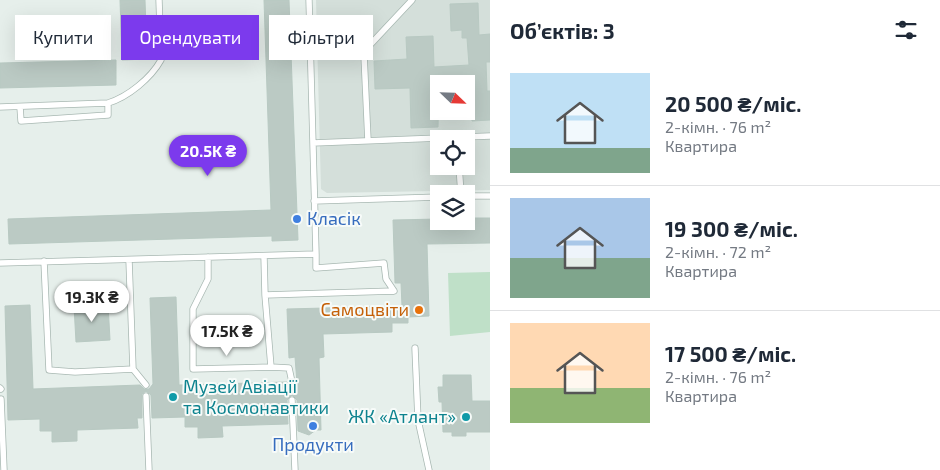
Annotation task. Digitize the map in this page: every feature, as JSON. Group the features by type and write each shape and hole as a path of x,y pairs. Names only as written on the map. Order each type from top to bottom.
{"lane":[{"path":"0,107 108,103 120,99 157,67 162,60 159,0"},
{"path":"265,295 394,291 386,279 384,263 316,268 309,0"},
{"path":"368,141 364,55 368,47 412,0"},
{"path":"20,107 21,121 108,115 108,103"},
{"path":"475,137 490,136"},
{"path":"313,144 430,139"},
{"path":"475,196 490,196"},
{"path":"314,200 430,197"},
{"path":"0,263 316,254"},
{"path":"264,256 271,367"},
{"path":"208,257 208,279 193,309 193,369 289,368 292,382"},
{"path":"129,260 133,369 146,385"},
{"path":"44,261 49,370 75,372 133,369"},
{"path":"415,348 418,420 429,470"},
{"path":"146,396 149,470"},
{"path":"1,399 4,470"},
{"path":"292,400 295,470"}],"shaded area":[{"path":"316,0 490,0 490,190 475,190 475,185 430,185 430,191 327,193 321,189 318,60 373,60 373,15 316,15"}],"green space":[{"path":"490,272 490,332 450,336 448,273"}],"building":[{"path":"120,0 145,0 146,15 121,15 121,30"},
{"path":"264,0 289,0 290,15 269,15 269,60 291,60 298,240 272,241 272,236 9,244 8,219 271,210"},
{"path":"478,3 479,35 490,34 490,62 486,62 487,91 490,91 490,120 472,121 475,120 475,75 430,75 430,120 438,120 438,127 411,128 410,88 375,89 374,61 407,59 406,37 433,36 434,67 469,65 467,38 462,38 462,30 451,31 450,4"},
{"path":"116,60 116,85 0,88 0,63"},
{"path":"475,218 490,218 490,243 427,244 429,316 408,317 408,323 392,323 392,332 323,334 324,357 319,358 321,430 316,430 309,435 298,431 297,400 292,395 287,400 288,424 222,426 223,437 198,438 198,427 185,427 185,417 152,418 151,395 146,391 142,394 142,418 137,418 138,428 77,430 77,441 52,442 52,431 40,431 40,419 8,420 5,306 30,305 33,389 140,385 144,389 149,389 153,384 150,298 176,297 179,385 287,382 292,387 297,383 295,357 289,358 287,309 402,306 401,283 395,283 393,220 430,219 430,230 475,230"},
{"path":"108,304 110,340 76,342 74,306"},
{"name":"ЖК «Атлант»","path":"443,375 471,375 472,401 490,401 490,432 466,432 466,436 452,436 452,432 443,432 442,402 439,402 438,387 443,387"}],"place":[{"name":"Класік","path":"297,219"},
{"name":"Самоцвіти","path":"419,310"},
{"name":"Музей Авіації та Космонавтики","path":"173,397"},
{"name":"ЖК «Атлант»","path":"466,417"},
{"name":"Продукти","path":"313,426"}]}
